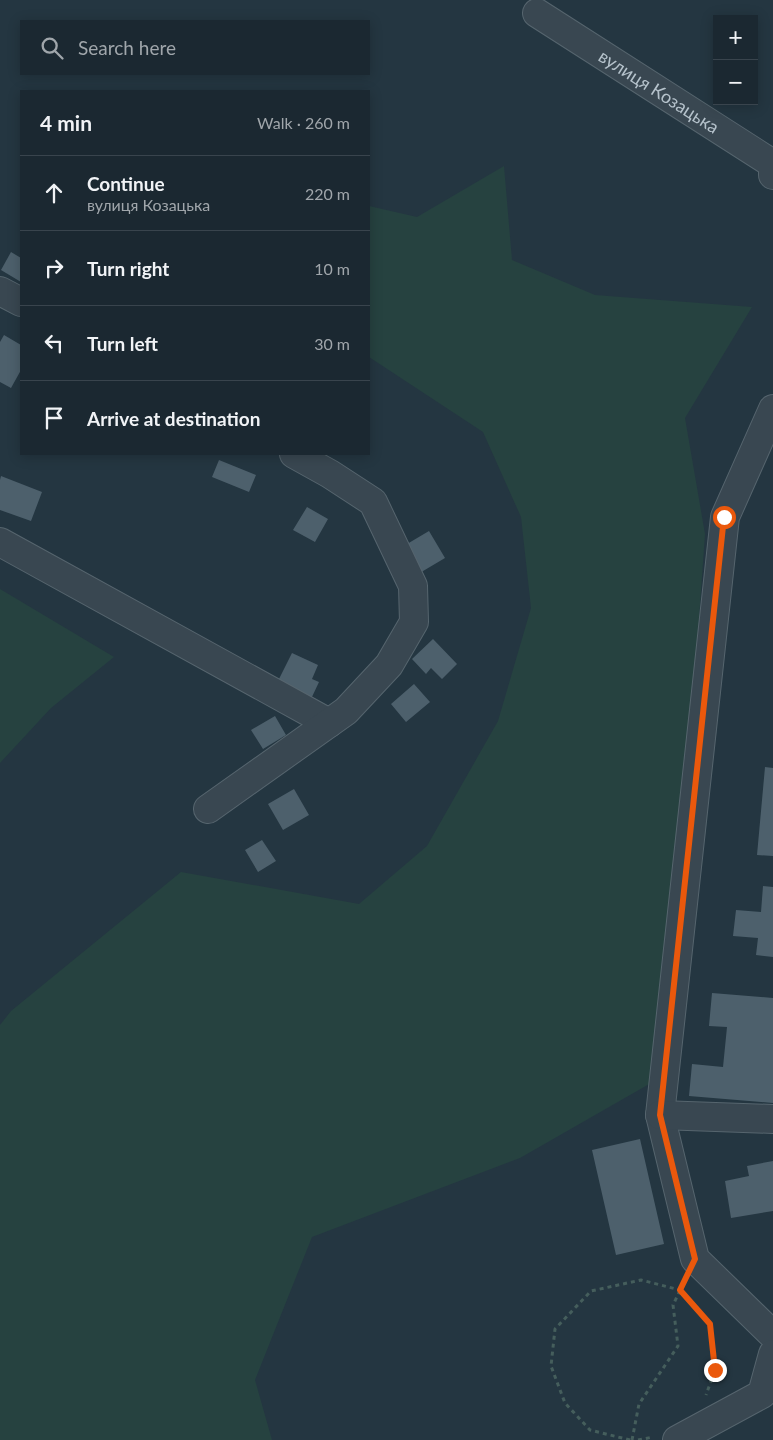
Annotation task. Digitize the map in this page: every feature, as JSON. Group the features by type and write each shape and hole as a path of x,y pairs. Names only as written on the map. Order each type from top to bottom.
{"street":[{"name":"вулиця Козацька","path":"537,13 773,164 773,175"},
{"path":"0,290 20,301"},
{"path":"773,409 724,517 660,1115 695,1259 773,1335"},
{"path":"208,809 346,710 389,665 414,622 413,586 373,502 330,474 296,455"},
{"path":"0,542 329,723"},
{"path":"660,1115 773,1119"},
{"path":"666,1438 762,1394 773,1354"}],"path":[{"path":"695,1259 680,1290 673,1305 678,1346 639,1404 631,1440 590,1430 565,1403 551,1366 555,1330 591,1291 641,1280 680,1290 710,1324 715,1370 706,1397"},
{"path":"638,1440 666,1438"}],"green space":[{"path":"504,166 512,260 595,295 752,307 685,418 705,534 676,946 651,1083 520,1158 312,1237 255,1380 272,1440 0,1440 0,1025 11,1011 181,872 359,904 427,846 498,721 531,608 521,517 483,432 370,358 370,206 417,217"},
{"path":"0,589 114,657 51,708 0,763"}],"building":[{"path":"11,252 20,257 20,281 1,270"},
{"path":"4,335 20,344 20,372 11,388 0,382 0,342"},
{"path":"219,460 256,475 249,492 212,477"},
{"path":"1,476 42,492 31,521 0,510"},
{"path":"307,507 328,519 315,542 293,530"},
{"path":"429,531 445,558 418,574 402,547"},
{"path":"433,639 457,664 442,679 431,668 426,674 412,659"},
{"path":"292,653 318,665 312,679 319,682 311,699 277,683"},
{"path":"414,684 430,702 406,722 391,704"},
{"path":"275,716 286,735 263,749 251,730"},
{"path":"765,767 773,768 773,856 757,855"},
{"path":"294,789 309,815 283,830 268,804"},
{"path":"262,840 276,861 258,872 245,850"},
{"path":"763,886 773,887 773,957 756,955 758,938 733,936 736,910 761,912"},
{"path":"712,993 773,998 773,1103 689,1096 692,1064 723,1067 727,1027 709,1026"},
{"path":"640,1139 664,1244 616,1255 592,1150"},
{"path":"773,1161 773,1211 731,1218 725,1181 749,1176 747,1166"}],"route":[{"path":"715,1370 710,1324 680,1290 695,1259 660,1115 724,517"}]}
